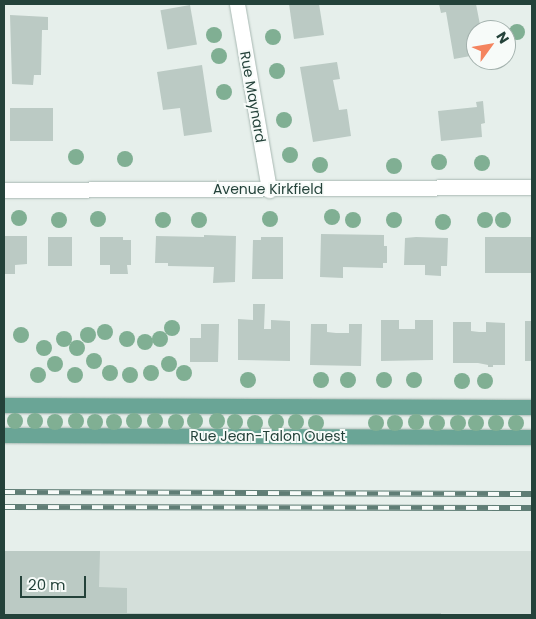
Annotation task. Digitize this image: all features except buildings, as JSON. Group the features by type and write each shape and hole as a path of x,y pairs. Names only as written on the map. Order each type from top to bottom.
{"main road":[{"path":"4,405 532,407"},
{"name":"Rue Jean-Talon Ouest","path":"4,435 532,437"}],"street":[{"name":"Rue Maynard","path":"237,4 269,190"},
{"name":"Avenue Kirkfield","path":"4,190 269,190 532,187"}],"shaded area":[{"path":"4,551 532,551 532,615 4,615"}],"railway":[{"path":"4,492 532,494"},
{"path":"4,507 532,508"}]}
